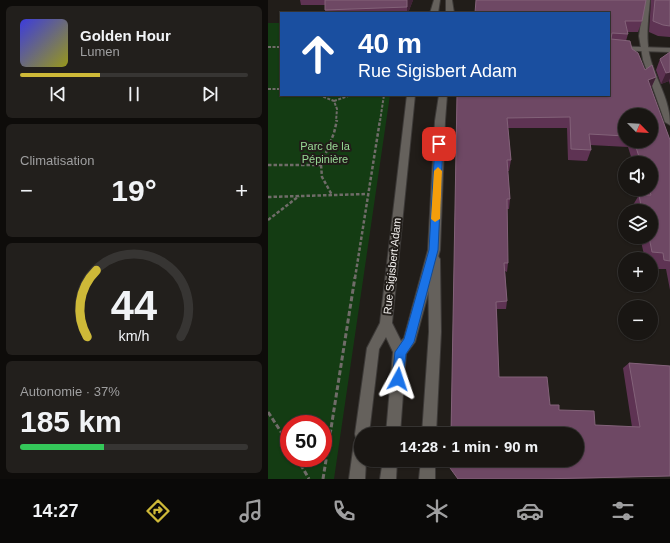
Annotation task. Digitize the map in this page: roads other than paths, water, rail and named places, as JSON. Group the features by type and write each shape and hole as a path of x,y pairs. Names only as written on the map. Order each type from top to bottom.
{"main road":[{"path":"434,12 437,0"},
{"path":"449,0 450,12"},
{"path":"647,0 643,36 647,60 670,122"},
{"path":"610,48 670,50"},
{"name":"Rue Sigisbert Adam","path":"363,427 373,348 386,324 411,96"},
{"path":"430,427 435,332 434,250 440,121 443,96"},
{"path":"400,352 408,342 434,250"},
{"path":"386,324 400,352 394,427"},
{"path":"356,479 358,467"},
{"path":"388,479 389,467"},
{"path":"427,479 428,467"}],"park label":[{"name":"Parc de la Pépinière","path":"325,152"}]}
